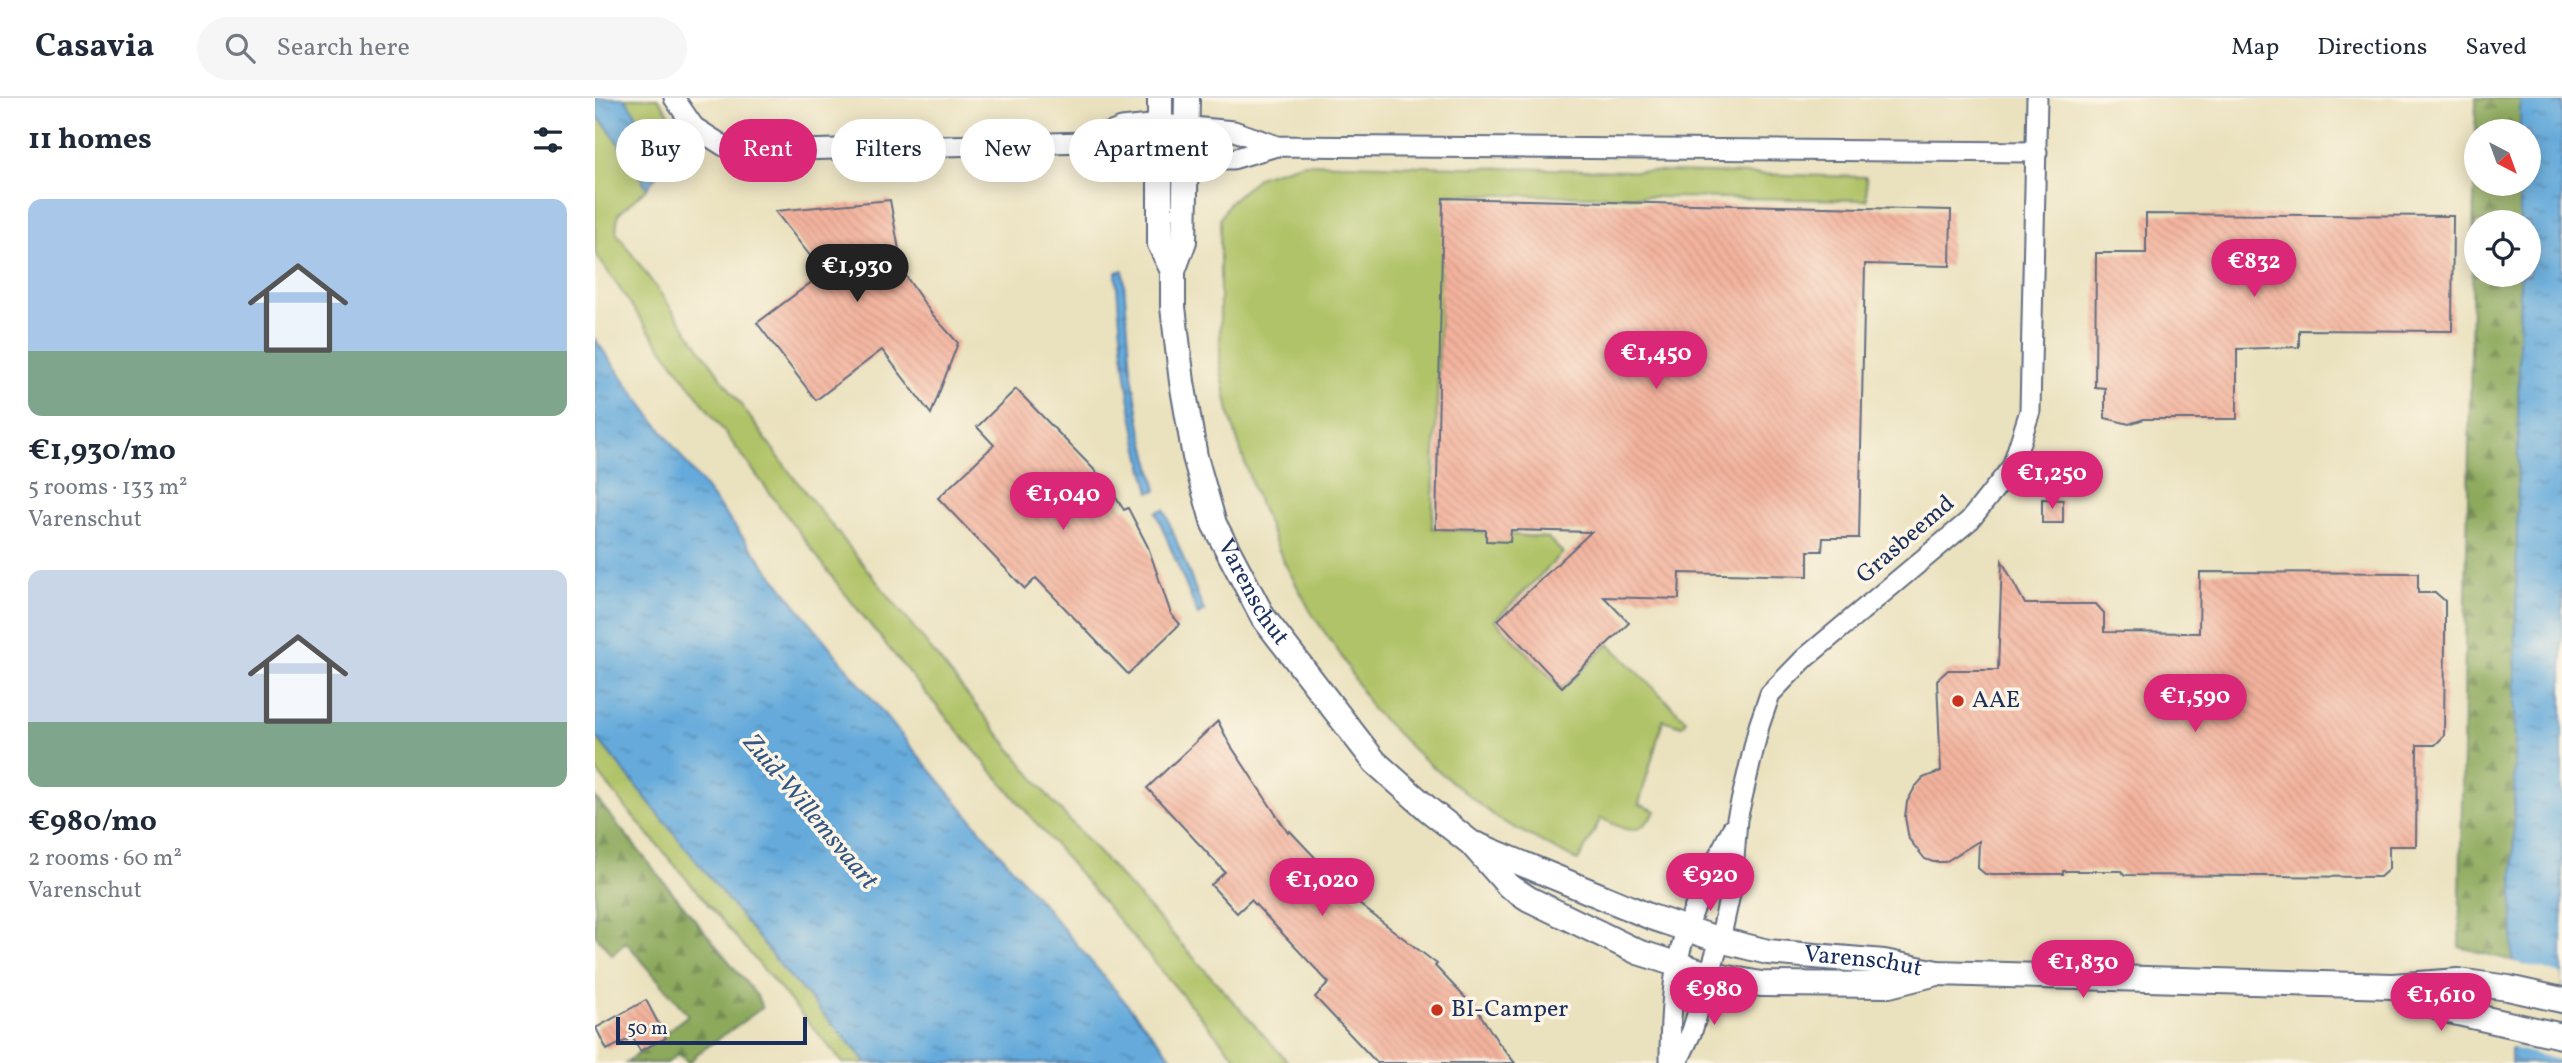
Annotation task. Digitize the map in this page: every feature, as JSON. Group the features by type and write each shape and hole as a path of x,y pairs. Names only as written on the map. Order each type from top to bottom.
{"street":[{"path":"674,98 694,127 724,146 764,151 1069,142"},
{"name":"Varenschut","path":"1160,98 1160,119"},
{"name":"Varenschut","path":"1186,119 1187,98"},
{"name":"Grasbeemd","path":"1711,975 1732,886 1737,819 1759,726 1770,694 1805,658 1970,520 2012,467 2030,411 2037,98"},
{"path":"1233,131 1277,146"},
{"path":"1233,159 1277,146 2037,152"},
{"name":"Varenschut","path":"1159,182 1160,244 1173,271"},
{"name":"Varenschut","path":"1185,182 1184,241 1173,271 1173,307 1195,457 1214,524 1269,626 1375,762 1471,843 1509,886 1529,900 1638,952 1711,975 1761,984 1889,985 1937,973"},
{"name":"Grasbeemd","path":"1677,964 1687,930 1708,878 1737,819"},
{"name":"Varenschut","path":"1471,843 1687,930 1768,952 1884,962 1937,973 2393,986 2458,981 2562,1000"},
{"path":"1670,1063 1670,1025 1677,964"},
{"path":"1677,1063 1692,1031 1711,975"},
{"name":"Varenschut","path":"2393,986 2445,1010 2562,1036"}],"green space":[{"path":"625,98 658,98 673,119 639,119"},
{"path":"2476,98 2520,98 2520,119 2476,119"},
{"path":"595,114 616,140 616,182 644,182 647,188 618,214 616,232 791,474 1053,802 1289,1063 1241,1063 1223,1043 913,678 842,590 647,328 595,253"},
{"path":"1304,163 1866,177 1867,200 1445,194 1432,528 1548,538 1563,553 1495,620 1562,689 1609,644 1686,720 1682,726 1663,720 1639,804 1656,811 1643,826 1631,830 1601,818 1578,861 1498,819 1421,757 1372,709 1340,654 1312,614 1283,560 1254,491 1230,417 1220,365 1220,219 1229,203 1260,176"},
{"path":"2474,196 2520,196 2520,210 2474,210"},
{"path":"2472,287 2520,287 2513,961 2459,947"},
{"path":"595,735 784,970 867,1063 843,1063 627,809 595,769"},
{"path":"595,797 757,996 762,1008 697,1054 689,1063 679,1054 667,1063 626,1063 688,1015 626,942 612,955 595,935"}],"water":[{"path":"595,98 625,98 639,119 616,119 616,140 595,114"},
{"path":"2520,98 2562,98 2562,1063 2511,1063 2520,287 2541,287 2541,210 2520,210 2520,196 2541,196 2541,119 2520,119"},
{"path":"1123,270 1131,368 1141,428 1157,490 1150,492 1131,410 1123,355 1116,272"},
{"name":"Zuid-Willemsvaart","path":"595,339 663,433 806,617 952,797 1177,1063 867,1063 784,970 595,735"},
{"path":"1164,509 1204,611 1198,615 1156,512"}],"pier":[{"path":"2510,961 2562,974 2562,1061 2508,1047"}],"building":[{"path":"1443,198 1951,210 1950,266 1865,264 1859,538 1823,538 1822,551 1808,551 1808,576 1680,573 1679,599 1604,597 1629,623 1562,687 1498,620 1591,532 1511,530 1510,542 1486,541 1486,530 1436,529"},
{"path":"890,200 903,272 931,313 958,343 931,414 882,350 816,400 757,323 821,275 813,265 815,262 775,211"},
{"path":"2146,214 2453,216 2452,331 2299,330 2299,347 2237,349 2237,419 2144,419 2129,424 2105,418 2105,388 2095,387 2096,253 2146,253"},
{"path":"1016,389 1105,481 1124,510 1128,508 1148,547 1171,614 1180,624 1128,674 1036,578 1025,589 938,498 994,445 977,427"},
{"path":"2042,499 2063,500 2063,523 2042,523"},
{"path":"2002,561 2025,604 2096,604 2104,613 2104,632 2199,633 2200,572 2418,573 2418,593 2436,593 2445,601 2445,636 2444,736 2435,745 2417,745 2416,846 2389,846 2389,869 2380,877 2125,875 2121,871 1985,874 1978,868 1979,841 1945,862 1925,859 1909,839 1905,817 1907,802 1915,787 1923,778 1941,771 1937,680 1948,670 1998,670"},
{"path":"1218,721 1229,743 1288,833 1290,831 1359,904 1437,964 1435,966 1478,1011 1515,1063 1377,1063 1315,997 1329,983 1251,900 1237,913 1211,885 1225,872 1147,788"},
{"path":"646,1000 666,1038 640,1051 633,1037 607,1050 596,1028"}],"place":[{"name":"AAE","path":"1958,701"},
{"name":"BI-Camper","path":"1437,1010"}]}
